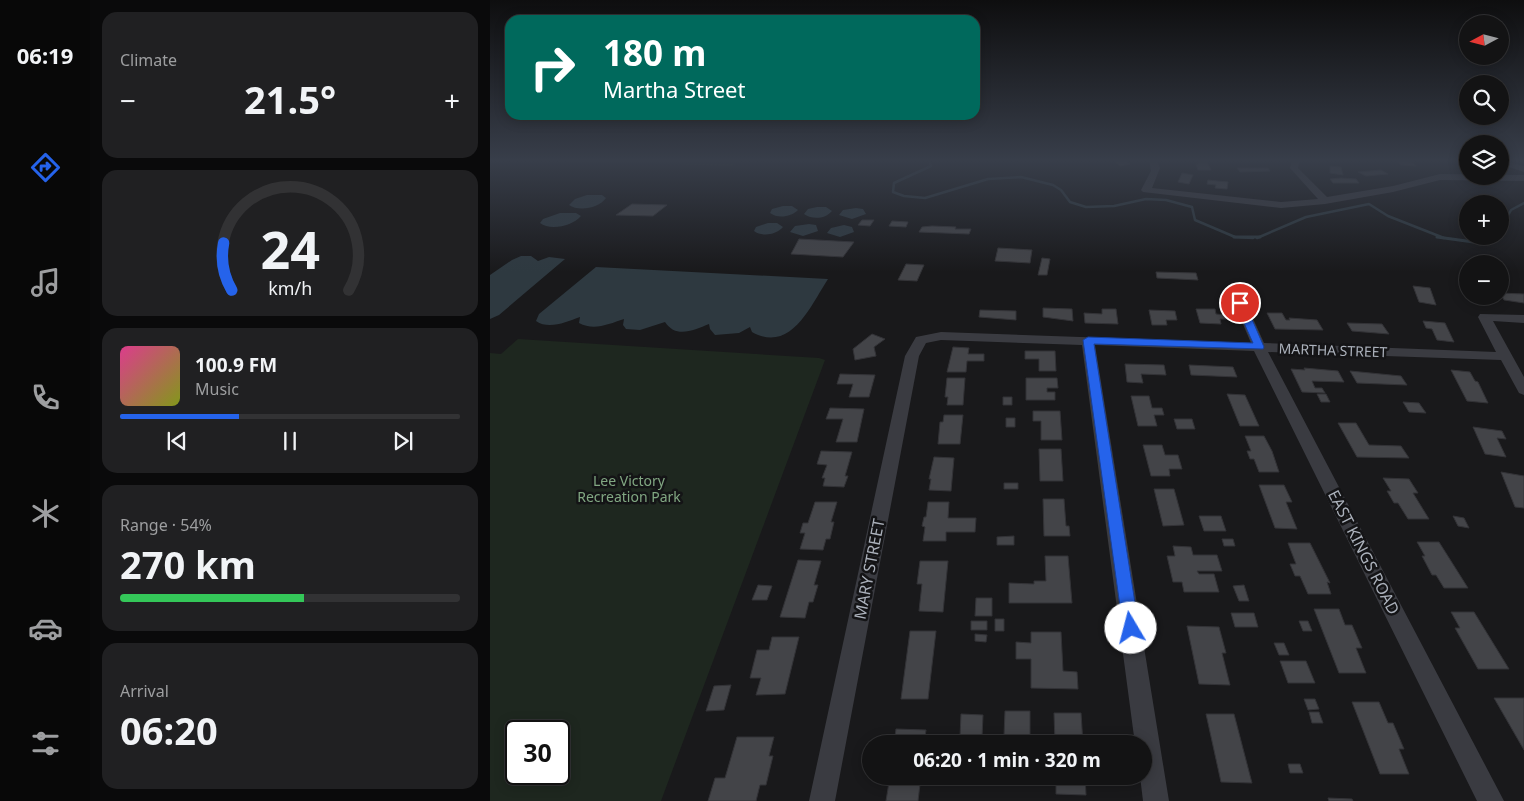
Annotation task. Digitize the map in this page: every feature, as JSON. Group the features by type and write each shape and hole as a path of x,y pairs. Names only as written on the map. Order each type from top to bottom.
{"street":[{"path":"1210,197 1267,204 1296,204 1341,197"},
{"name":"EAST KINGS ROAD","path":"1240,303 1259,347 1491,801"},
{"path":"1524,319 1484,317 1524,390"},
{"name":"MARTHA STREET","path":"921,340 941,336 1088,340 1506,356"},
{"name":"MARY STREET","path":"822,801 912,356 921,340"},
{"path":"1088,340 1156,801"}],"green space":[{"name":"Lee Victory Recreation Park","path":"518,339 819,358 825,360 661,801 490,801 490,353 501,354"}],"shaded area":[{"path":"606,198 599,204 589,208 578,208 569,205 575,199"},
{"path":"792,206 798,210 784,216 770,213 772,209"},
{"path":"826,207 832,211 826,216 819,218 804,214 808,209"},
{"path":"863,209 866,214 852,219 839,215 843,210"},
{"path":"560,213 576,213 581,216 567,225 550,227 540,223 543,219"},
{"path":"768,223 777,223 783,227 777,232 769,234 761,234 754,231 756,227"},
{"path":"816,225 818,231 803,236 790,232 795,226"},
{"path":"844,225 852,227 854,232 840,237 827,233 831,228"},
{"path":"521,256 531,256 538,261 549,257 565,259 499,315 490,319 490,275"},
{"path":"596,267 828,279 798,324 789,332 778,337 766,337 752,332 750,327 739,333 715,335 710,329 709,324 686,332 680,332 669,327 665,322 640,330 626,329 623,325 624,319 596,327 579,323 580,317 552,325 541,324 536,321 539,314"}],"building":[{"path":"632,204 667,205 653,216 616,215"},
{"path":"862,220 874,220 870,226 858,225"},
{"path":"892,221 908,222 906,227 889,226"},
{"path":"922,227 971,229 969,234 919,232"},
{"path":"799,239 854,242 843,257 791,254"},
{"path":"998,248 1032,250 1030,263 995,261"},
{"path":"1042,258 1050,259 1047,275 1038,275"},
{"path":"906,264 924,265 917,281 898,280"},
{"path":"1156,272 1196,273 1198,280 1157,278"},
{"path":"1413,286 1430,288 1436,305 1419,302"},
{"path":"1509,293 1524,294 1524,303 1509,301"},
{"path":"1043,308 1072,309 1073,321 1043,317"},
{"path":"1102,309 1116,309 1118,324 1085,323 1084,313 1102,314"},
{"path":"1196,309 1215,309 1216,314 1225,315 1227,319 1220,319 1221,324 1200,323"},
{"path":"980,310 1016,311 1016,320 979,317"},
{"path":"1149,310 1175,311 1177,320 1166,320 1167,325 1152,325"},
{"path":"1267,313 1282,313 1286,320 1290,320 1289,318 1317,320 1323,330 1275,329"},
{"path":"1423,321 1445,323 1454,342 1437,340 1432,329 1426,328"},
{"path":"1347,323 1382,324 1389,334 1352,331"},
{"path":"872,334 885,339 874,347 876,356 855,360 853,349"},
{"path":"953,347 969,348 968,354 984,354 984,361 967,361 966,372 947,372"},
{"path":"1025,351 1055,351 1056,371 1039,371 1039,359 1025,359"},
{"path":"1125,364 1164,365 1166,375 1141,374 1143,383 1127,382"},
{"path":"1189,365 1233,367 1237,377 1191,375"},
{"path":"1304,368 1338,371 1344,382 1312,381 1315,388 1322,388 1325,393 1302,392 1291,369 1305,370"},
{"path":"1451,370 1470,372 1475,381 1478,382 1488,403 1467,401"},
{"path":"1350,371 1401,376 1407,385 1357,383"},
{"path":"840,374 875,375 869,397 849,397 853,384 837,384"},
{"path":"947,378 965,378 963,405 947,405 948,397 945,397"},
{"path":"1026,378 1057,378 1058,388 1047,388 1047,392 1055,392 1055,400 1026,400"},
{"path":"1227,394 1245,395 1259,426 1240,426"},
{"path":"1317,394 1326,394 1330,402 1321,402"},
{"path":"1131,396 1149,396 1152,408 1162,408 1164,415 1154,415 1157,426 1138,426"},
{"path":"1003,397 1012,397 1012,405 1003,405"},
{"path":"1403,402 1419,403 1426,413 1409,412"},
{"path":"830,408 864,409 857,442 836,442 843,419 826,419"},
{"path":"1033,411 1060,411 1062,440 1041,440 1041,421 1033,421"},
{"path":"944,415 963,415 960,444 938,444 940,422 943,422"},
{"path":"1006,418 1015,418 1015,427 1006,427"},
{"path":"1174,419 1192,419 1195,429 1177,429"},
{"path":"1338,423 1356,423 1369,445 1401,446 1409,458 1357,457"},
{"path":"1473,427 1502,431 1506,439 1497,438 1506,457 1485,454"},
{"path":"1245,436 1264,436 1272,451 1279,472 1259,472 1254,459 1250,459 1247,451 1251,451"},
{"path":"1143,445 1162,445 1165,455 1178,455 1182,469 1169,469 1170,476 1151,476"},
{"path":"1039,449 1061,449 1063,481 1040,481"},
{"path":"821,451 852,452 844,487 823,486 825,478 822,478 827,465 817,464"},
{"path":"934,457 954,458 951,491 929,490 931,479 929,479"},
{"path":"1501,472 1524,476 1524,508 1515,507"},
{"path":"1383,478 1409,479 1418,493 1413,493 1429,519 1408,519 1398,503 1394,503 1387,491 1391,491"},
{"path":"1004,483 1018,483 1018,489 1004,489"},
{"path":"1259,485 1284,485 1292,502 1286,502 1297,529 1275,528"},
{"path":"1154,489 1174,489 1184,525 1163,526"},
{"path":"1043,499 1064,499 1066,526 1069,526 1070,536 1044,536"},
{"path":"815,502 837,502 831,522 834,522 830,539 826,539 823,550 800,549 805,533 800,533 803,523 808,523"},
{"path":"928,502 949,502 948,518 976,518 975,532 946,532 946,541 923,541 925,527 922,526 924,517 926,517"},
{"path":"1199,516 1221,516 1226,531 1204,531"},
{"path":"1453,516 1464,518 1469,528 1458,526"},
{"path":"1014,536 1014,545 997,545 997,537"},
{"path":"1222,539 1233,539 1235,546 1224,546"},
{"path":"1417,542 1439,542 1468,588 1444,588 1436,575 1432,575"},
{"path":"1288,543 1310,543 1330,583 1327,582 1331,594 1308,594 1300,576 1295,576 1290,564 1296,564"},
{"path":"1173,546 1191,547 1193,555 1217,555 1222,571 1197,571 1199,574 1214,574 1219,592 1184,592 1182,582 1173,582 1167,556 1175,556"},
{"path":"1045,556 1068,556 1072,603 1009,603 1009,583 1034,584 1034,581 1046,581"},
{"path":"798,560 821,561 814,585 818,585 813,602 809,602 805,618 780,617"},
{"path":"920,561 948,561 943,612 919,611 922,584 917,584"},
{"path":"758,585 772,586 767,600 752,600"},
{"path":"1244,585 1249,601 1239,601 1233,586"},
{"path":"976,598 992,598 992,616 975,616"},
{"path":"1314,609 1339,609 1345,625 1352,625 1362,648 1356,648 1366,673 1339,673"},
{"path":"1451,612 1474,612 1509,669 1478,669 1455,628 1460,628"},
{"path":"1231,613 1254,613 1258,627 1235,627"},
{"path":"995,619 1004,619 1004,631 995,631"},
{"path":"971,621 987,621 987,630 971,630"},
{"path":"1299,621 1308,621 1312,631 1303,631"},
{"path":"1187,626 1219,627 1226,653 1222,653 1230,685 1199,684"},
{"path":"910,631 936,631 928,699 901,699"},
{"path":"1031,632 1061,632 1063,671 1077,672 1078,689 1031,688 1031,659 1016,659 1016,642 1031,643"},
{"path":"975,634 987,635 986,642 975,641"},
{"path":"772,637 799,637 785,694 756,695 761,678 750,678 757,650 769,650"},
{"path":"1274,643 1284,643 1289,655 1279,655"},
{"path":"1280,661 1306,661 1315,683 1288,683"},
{"path":"731,685 724,710 706,711 714,686"},
{"path":"1494,698 1524,698 1524,750"},
{"path":"1304,699 1315,699 1319,709 1308,710"},
{"path":"1352,702 1379,702 1388,723 1393,723 1404,749 1399,749 1409,774 1380,774"},
{"path":"1005,711 1030,711 1030,735 1004,735"},
{"path":"1309,712 1319,712 1323,723 1312,723"},
{"path":"1054,713 1081,713 1082,735 1055,735"},
{"path":"961,714 983,715 982,735 960,735"},
{"path":"1206,714 1234,714 1252,783 1221,782"},
{"path":"896,729 926,730 925,735 895,735"},
{"path":"737,737 774,737 769,756 773,756 766,785 760,785 756,801 708,801 715,778 725,778"},
{"path":"1288,764 1300,764 1303,773 1290,773"},
{"path":"889,785 920,785 918,801 886,801"},
{"path":"1056,785 1085,785 1086,795 1056,794"},
{"path":"1328,798 1352,799 1353,801 1329,801"}],"waterway":[{"path":"918,197 927,197"},
{"path":"1067,197 1070,202 1086,207 1114,206 1146,199 1166,200 1192,207 1195,220 1235,237"},
{"path":"1509,214 1511,210 1524,203"},
{"path":"1259,237 1306,217 1369,204 1388,216 1444,238"},
{"path":"1235,237 1259,237"},
{"path":"1235,237 1253,238"},
{"path":"1437,237 1444,238"},
{"path":"1444,238 1459,240"}],"route":[{"path":"1131,628 1088,340 1259,347 1240,303"}]}
